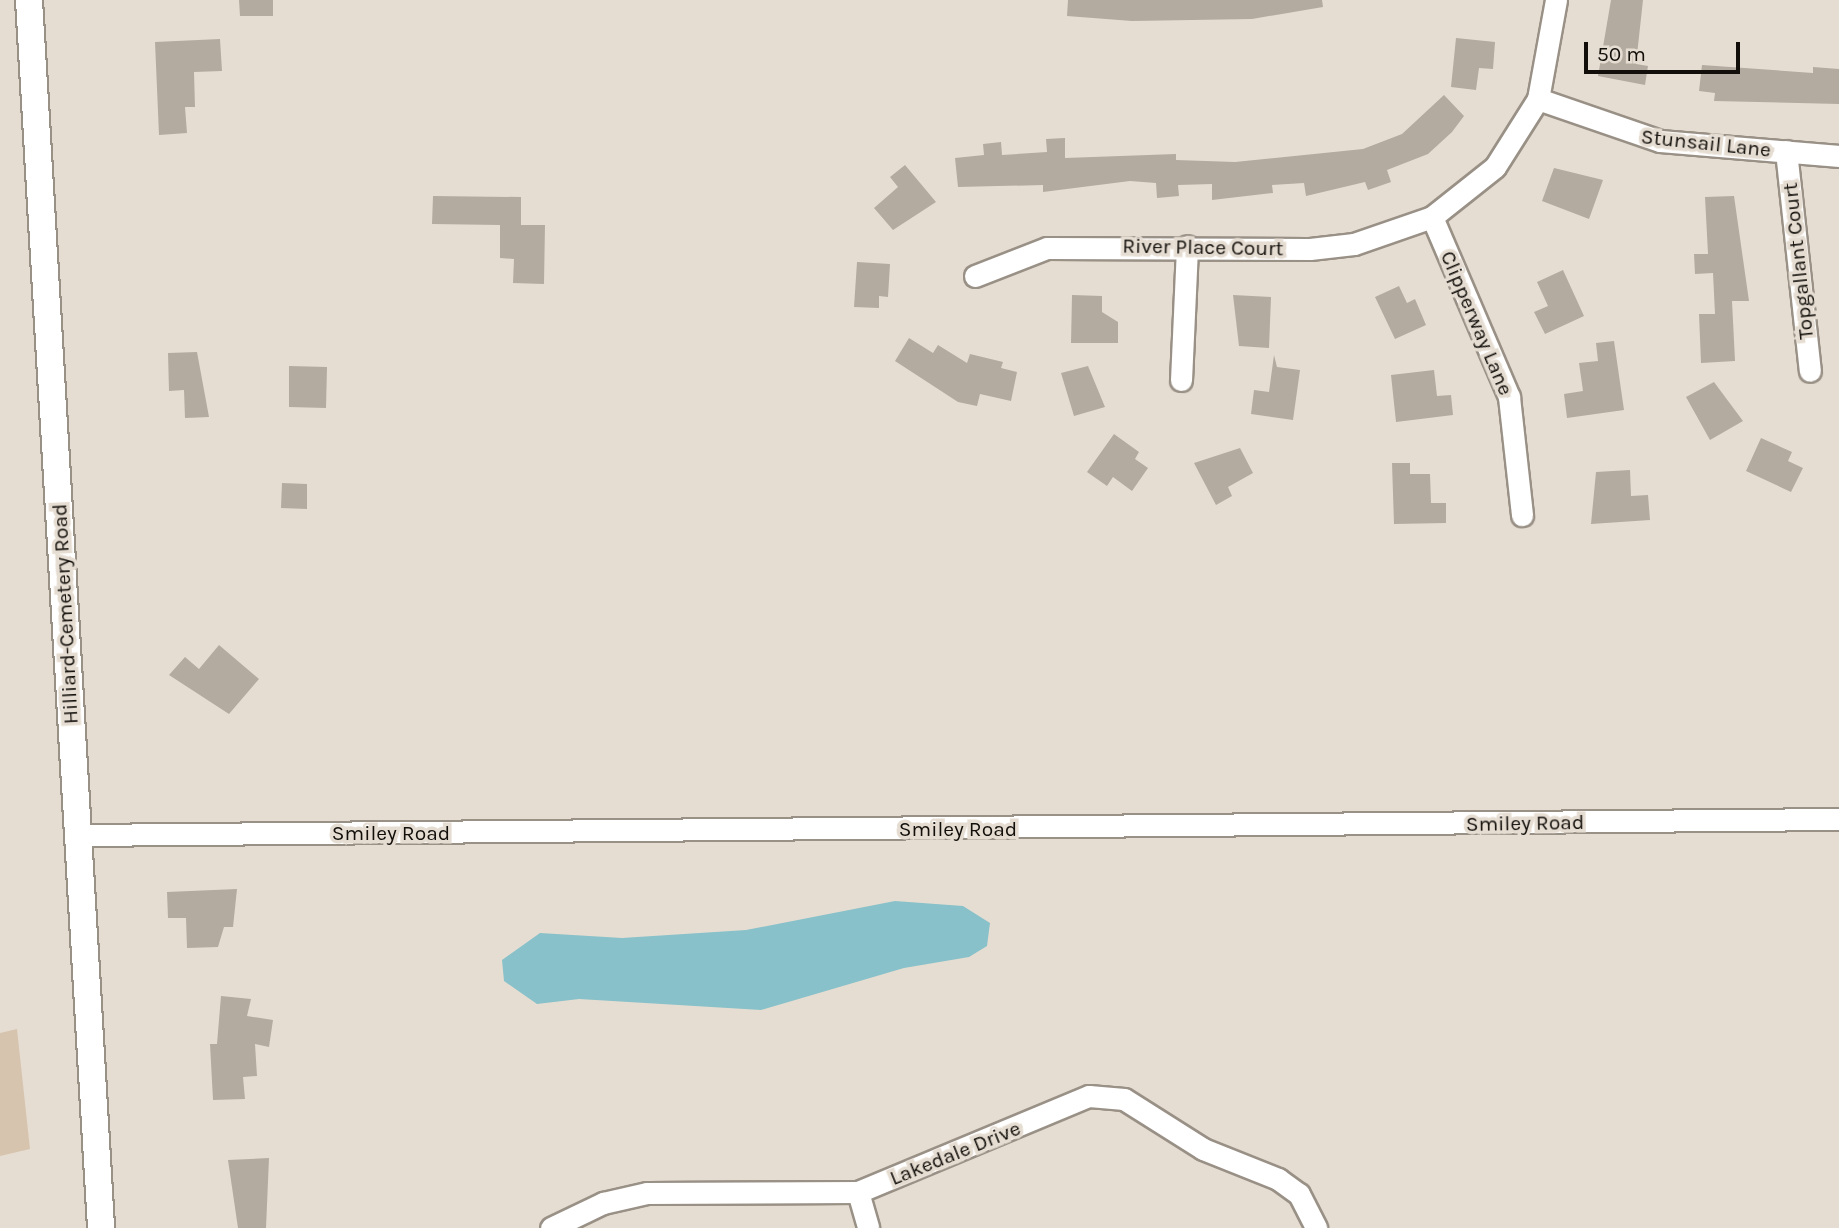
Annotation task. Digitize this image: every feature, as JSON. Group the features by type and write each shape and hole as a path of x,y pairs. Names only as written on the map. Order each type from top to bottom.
{"main road":[{"name":"Hilliard-Cemetery Road","path":"29,0 101,1228"}],"street":[{"path":"1432,218 1495,167 1538,99 1556,0"},
{"name":"Stunsail Lane","path":"1538,99 1650,139 1839,156"},
{"name":"Topgallant Court","path":"1786,151 1810,371"},
{"name":"River Place Court","path":"975,276 1047,248 1354,244 1432,218"},
{"name":"Clipperway Lane","path":"1432,218 1509,397 1522,515"},
{"path":"1181,380 1187,246"},
{"name":"Smiley Road","path":"77,835 1839,819"},
{"name":"Lakedale Drive","path":"551,1228 634,1194 858,1192 1089,1096 1124,1099 1203,1149 1278,1179 1299,1194 1316,1228"},
{"path":"858,1192 868,1228"}],"shaded area":[{"path":"17,1029 30,1149 0,1156 0,1033"}],"water":[{"path":"895,901 963,906 990,923 987,946 969,957 904,968 761,1010 579,999 537,1004 504,981 502,960 540,933 622,938 746,930"}],"building":[{"path":"239,0 273,0 273,16 240,16"},
{"path":"1068,0 1322,0 1323,7 1252,19 1132,21 1067,16"},
{"path":"1611,0 1643,0 1636,64 1648,66 1645,85 1598,76"},
{"path":"1456,38 1495,42 1493,69 1479,68 1476,90 1451,87"},
{"path":"220,39 222,71 194,72 195,107 185,107 187,133 159,135 155,42"},
{"path":"1702,65 1813,73 1813,67 1839,69 1839,104 1714,101 1715,93 1699,91"},
{"path":"1444,95 1464,116 1452,132 1428,154 1387,170 1391,182 1368,190 1365,182 1306,196 1304,183 1272,185 1273,193 1212,200 1212,184 1178,185 1179,196 1157,198 1156,183 1130,181 1043,192 1043,185 958,187 955,158 984,155 983,144 1001,142 1002,155 1047,152 1046,139 1065,138 1065,158 1176,154 1176,160 1235,162 1363,149 1402,134"},
{"path":"905,165 936,202 893,230 874,208 898,187 890,177"},
{"path":"1554,168 1603,180 1589,219 1542,201"},
{"path":"433,196 521,197 521,225 545,225 544,284 513,283 514,259 500,258 500,225 432,224"},
{"path":"1734,196 1749,301 1732,301 1735,361 1701,363 1699,314 1715,314 1713,273 1695,274 1694,254 1708,254 1705,197"},
{"path":"857,262 890,264 888,297 879,296 879,308 854,307"},
{"path":"1563,270 1584,316 1545,334 1534,312 1548,306 1537,282"},
{"path":"1399,286 1407,303 1415,299 1426,325 1395,339 1375,297"},
{"path":"1072,295 1102,296 1102,312 1118,322 1118,343 1071,343"},
{"path":"1233,295 1271,297 1269,348 1239,346"},
{"path":"909,338 933,353 938,345 967,363 970,354 1003,362 1001,368 1017,372 1011,401 980,394 977,406 958,402 895,361"},
{"path":"1614,341 1624,410 1567,418 1564,394 1583,391 1579,363 1598,361 1596,343"},
{"path":"197,352 209,417 185,418 184,390 169,391 168,353"},
{"path":"1274,355 1277,367 1300,370 1293,420 1251,414 1254,390 1269,392"},
{"path":"289,366 327,367 326,408 289,407"},
{"path":"1088,366 1105,407 1074,416 1061,373"},
{"path":"1434,370 1437,396 1451,395 1453,415 1396,422 1391,375"},
{"path":"1714,382 1743,421 1710,440 1686,397"},
{"path":"1114,434 1139,452 1135,459 1148,468 1132,491 1113,477 1107,486 1087,472"},
{"path":"1761,438 1792,452 1788,461 1803,468 1791,492 1746,471"},
{"path":"1240,448 1253,473 1228,487 1232,496 1216,505 1194,463"},
{"path":"1392,463 1410,463 1410,474 1430,474 1431,503 1446,503 1446,523 1394,524"},
{"path":"1630,470 1631,496 1648,495 1650,520 1591,524 1596,472"},
{"path":"282,483 307,484 307,509 281,508"},
{"path":"219,645 259,679 229,714 169,675 185,657 199,669"},
{"path":"237,889 233,927 224,927 218,947 187,948 186,918 168,918 167,892"},
{"path":"221,996 251,999 247,1016 273,1020 269,1047 255,1044 257,1076 243,1077 245,1099 213,1100 210,1044 217,1044"},
{"path":"269,1158 266,1228 238,1228 228,1160"}]}
